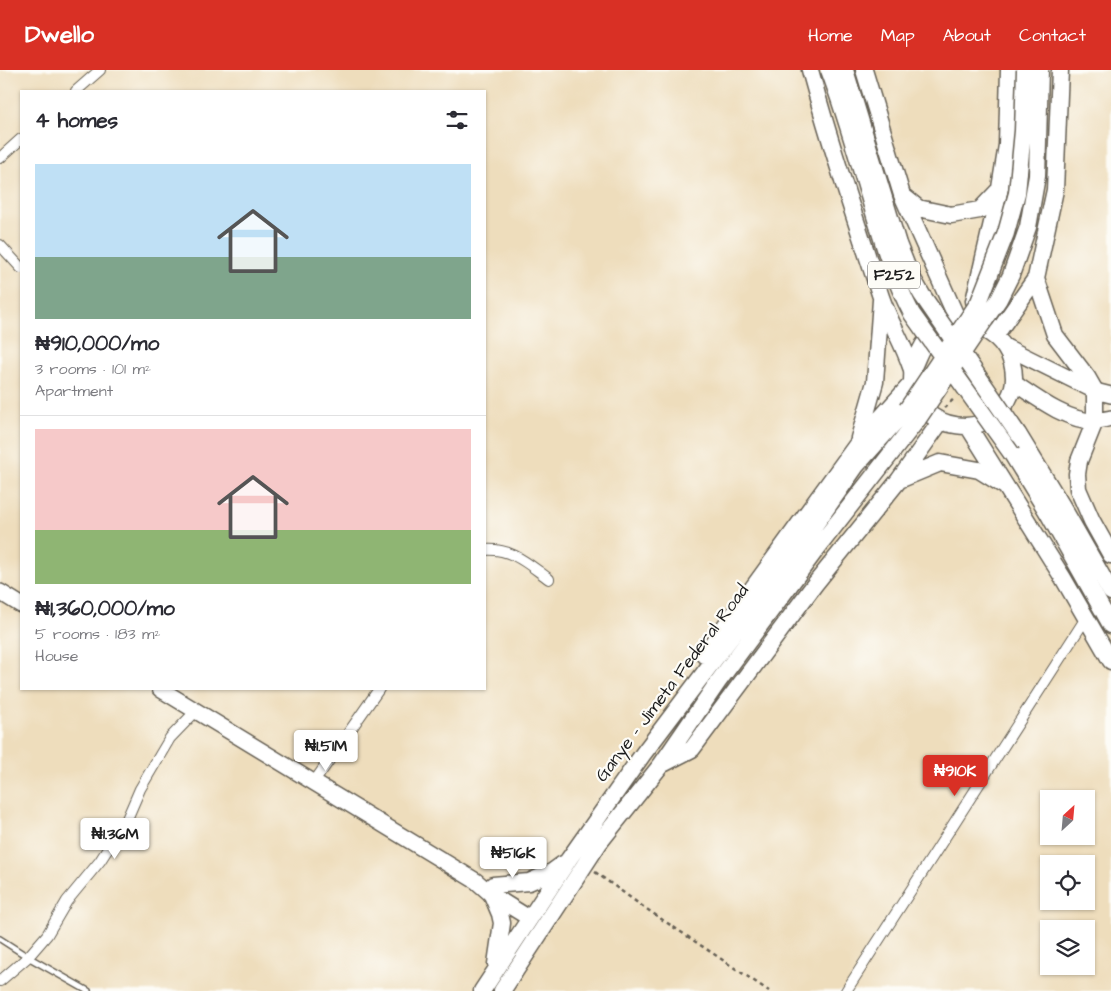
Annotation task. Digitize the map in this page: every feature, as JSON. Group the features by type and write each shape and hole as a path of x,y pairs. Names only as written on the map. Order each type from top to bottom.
{"main road":[{"path":"810,70 830,142 882,298 912,376 916,397 934,418 968,426 987,421 1006,404 1014,383 1014,370 1011,357 1000,341"},
{"name":"F252","path":"829,70 842,104 885,249 902,295 912,314 1012,454 1048,513 1111,625"},
{"name":"F252","path":"845,70 898,244 910,274 1018,434 1111,592"},
{"path":"864,70 902,194 965,325"},
{"path":"965,325 1000,188 1007,145 1009,70"},
{"path":"912,414 979,302 1006,233 1017,193 1023,131 1025,70"},
{"path":"912,414 1000,299 1028,227 1037,176 1040,70"},
{"path":"1000,341 1036,278 1055,190 1060,70"},
{"path":"902,194 918,208 952,215 980,210 1000,188"},
{"path":"1036,278 1055,335 1087,377 1103,393"},
{"path":"858,443 875,382 882,298"},
{"path":"643,754 660,717 858,443 912,376 926,340 942,329 965,325 987,331 1000,341 1103,393"},
{"path":"1014,383 1048,406 1072,416 1095,421 1111,418"},
{"path":"1103,393 1095,421 1079,460 1077,474 1078,489 1092,521 1111,555"},
{"name":"Ganye - Jimeta Federal Road","path":"482,991 569,859 643,754 803,542 856,466 912,414"},
{"name":"Ganye - Jimeta Federal Road","path":"502,991 599,843 661,765 718,682 815,551 912,414"},
{"path":"661,765 692,749 815,584 898,480 941,420"},
{"path":"968,426 1111,661"},
{"path":"898,480 940,463 979,470 1007,488"},
{"path":"0,592 20,604"},
{"path":"162,690 532,914"},
{"path":"493,890 529,882 552,872 569,859"},
{"path":"493,890 502,922 495,969"}],"street":[{"path":"77,90 100,70"},
{"path":"0,158 20,140"},
{"path":"0,245 20,267"},
{"path":"486,550 499,549 521,559 549,579"},
{"path":"846,991 1086,618"},
{"path":"314,782 378,690"},
{"path":"0,981 28,957 47,936 67,901 100,861 127,819 140,789 170,738 196,711"}],"lane":[{"path":"0,938 28,957 88,991"}],"path":[{"path":"585,864 642,906 769,991"}]}
